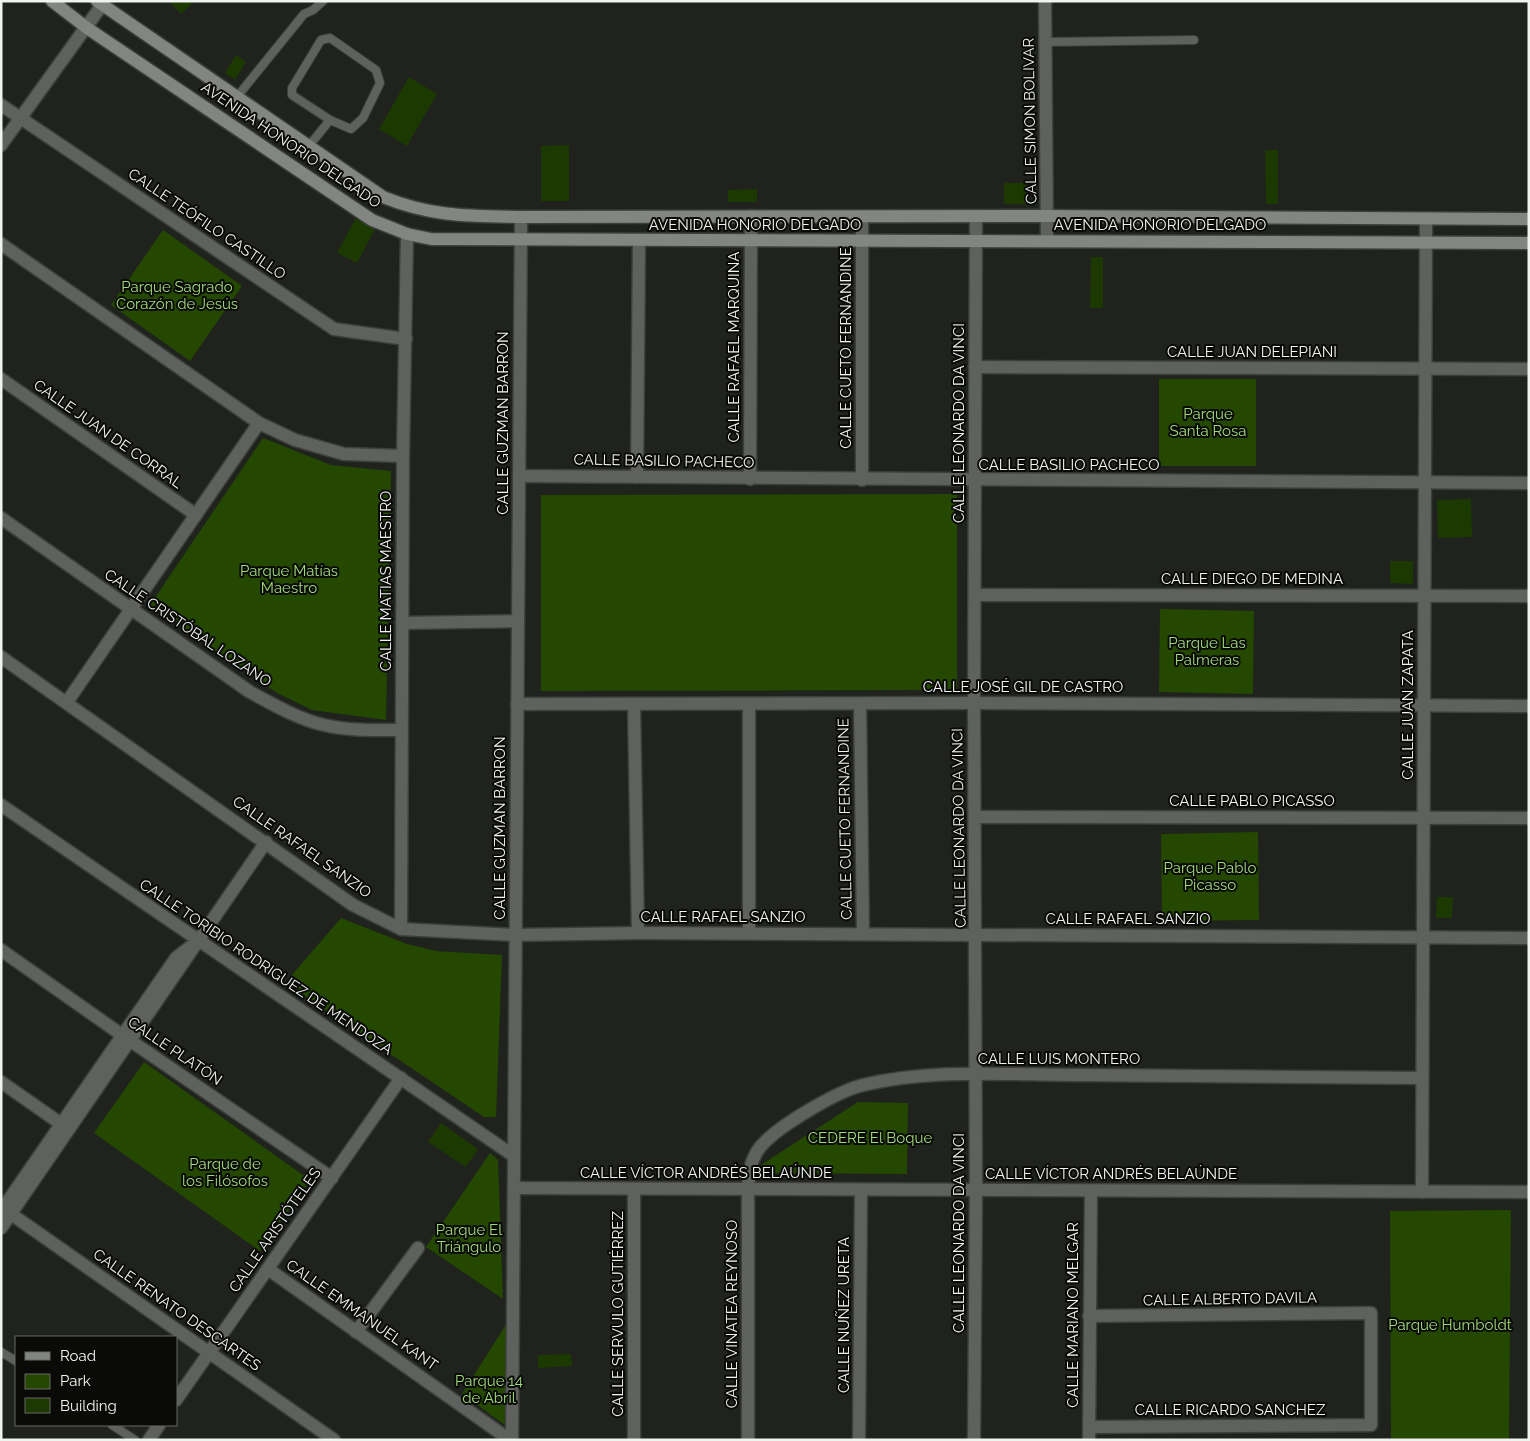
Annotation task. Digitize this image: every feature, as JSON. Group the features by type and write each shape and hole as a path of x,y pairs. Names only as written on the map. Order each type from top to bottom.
{"street":[{"name":"AVENIDA HONORIO DELGADO","path":"52,1 87,28 372,220 407,234 430,239 1529,243"},
{"name":"CALLE SIMON BOLIVAR","path":"1045,1 1047,241"},
{"name":"AVENIDA HONORIO DELGADO","path":"100,3 383,197 410,208 442,214 521,217 1047,216 1529,219"},
{"path":"1,145 87,28 100,3"},
{"name":"CALLE TEÓFILO CASTILLO","path":"1,105 334,329 406,339"},
{"name":"CALLE RAFAEL MARQUINA","path":"750,479 751,216"},
{"name":"CALLE CUETO FERNANDINE","path":"862,216 862,480"},
{"name":"CALLE GUZMAN BARRON","path":"511,1440 521,217"},
{"name":"CALLE LEONARDO DA VINCI","path":"974,1440 976,1190 974,480 976,217"},
{"name":"CALLE JUAN ZAPATA","path":"1422,1192 1426,219"},
{"name":"CALLE MATIAS MAESTRO","path":"402,928 401,730 407,234"},
{"path":"637,477 639,240"},
{"path":"1,244 259,423 295,440 344,454 403,456"},
{"name":"CALLE JUAN DELEPIANI","path":"975,367 1529,369"},
{"name":"CALLE JUAN DE CORRAL","path":"1,379 196,515"},
{"path":"67,702 259,423"},
{"name":"CALLE BASILIO PACHECO","path":"519,476 862,480 1529,483"},
{"name":"CALLE CRISTÓBAL LOZANO","path":"1,518 250,692 282,710 324,725 356,730 401,730"},
{"name":"CALLE DIEGO DE MEDINA","path":"975,595 1529,596"},
{"path":"402,623 518,620"},
{"name":"CALLE RAFAEL SANZIO","path":"1,657 353,904 402,928 515,935 749,933 1529,938"},
{"name":"CALLE JOSÉ GIL DE CASTRO","path":"517,704 974,703 1529,706"},
{"path":"634,704 638,933"},
{"path":"749,704 749,933"},
{"name":"CALLE CUETO FERNANDINE","path":"860,704 863,934"},
{"name":"CALLE TORIBIO RODRIGUEZ DE MENDOZA","path":"1,805 514,1156"},
{"name":"CALLE PABLO PICASSO","path":"975,817 1529,818"},
{"path":"1,1228 4,1210 65,1127 126,1038 198,941 266,842"},
{"name":"CALLE PLATÓN","path":"1,950 126,1038 332,1178"},
{"name":"CALLE LUIS MONTERO","path":"748,1189 749,1168 759,1148 775,1132 814,1108 861,1086 900,1077 975,1074 1422,1078"},
{"name":"CALLE ARISTÓTELES","path":"178,1397 401,1078"},
{"path":"1,1082 65,1127"},
{"name":"CALLE VÍCTOR ANDRÉS BELAÚNDE","path":"514,1188 1529,1192"},
{"name":"CALLE SERVULO GUTIÉRREZ","path":"634,1189 634,1440"},
{"name":"CALLE VINATEA REYNOSO","path":"748,1189 748,1440"},
{"name":"CALLE NUÑEZ URETA","path":"859,1440 861,1190"},
{"name":"CALLE MARIANO MELGAR","path":"1089,1433 1091,1191"},
{"name":"CALLE RENATO DESCARTES","path":"4,1210 334,1440"},
{"path":"356,1332 418,1248"},
{"name":"CALLE EMMANUEL KANT","path":"268,1269 511,1440"},
{"name":"CALLE ALBERTO DAVILA","path":"1090,1316 1371,1314 1370,1425"},
{"name":"CALLE RICARDO SANCHEZ","path":"1089,1433 1370,1425"},
{"path":"149,1440 159,1426"}],"lane":[{"path":"236,98 304,14 313,10 323,1"},
{"path":"330,38 376,70 380,83 363,118 352,129 330,120 292,95 292,88 321,40 330,38"},
{"path":"1045,42 1194,40"},
{"path":"308,147 330,120"},
{"path":"1,1352 15,1361"},
{"path":"114,1426 135,1440"}],"green space":[{"name":"Parque Sagrado Corazón de Jesús","path":"163,230 242,286 190,361 111,305"},
{"name":"Parque Santa Rosa","path":"1159,379 1256,379 1256,466 1159,466"},
{"name":"Parque Matías Maestro","path":"263,438 331,465 391,471 386,720 312,710 277,693 150,605"},
{"path":"957,494 957,690 541,691 541,495"},
{"name":"Parque Las Palmeras","path":"1160,609 1254,611 1253,694 1159,692"},
{"name":"Parque Pablo Picasso","path":"1258,832 1259,920 1162,921 1161,834"},
{"path":"341,918 407,944 436,951 502,955 496,1117 484,1117 285,983"},
{"name":"Parque de los Filósofos","path":"144,1062 310,1180 260,1251 94,1133"},
{"name":"CEDERE El Boque","path":"858,1102 908,1103 907,1174 762,1173 761,1165"},
{"name":"Parque El Triángulo","path":"490,1153 498,1160 503,1299 426,1247"},
{"name":"Parque Humboldt","path":"1511,1210 1509,1440 1391,1440 1390,1211"},
{"name":"Parque 14 de Abril","path":"507,1323 509,1428 462,1394"}],"building":[{"path":"169,1 195,1 181,14"},
{"path":"236,55 246,62 235,80 225,73"},
{"path":"409,77 437,94 407,146 379,129"},
{"path":"569,145 569,201 541,201 541,146"},
{"path":"1265,150 1278,150 1278,204 1266,204"},
{"path":"1004,183 1026,183 1026,204 1004,204"},
{"path":"757,189 757,202 728,202 728,190"},
{"path":"356,218 375,229 357,263 337,253"},
{"path":"1091,257 1103,257 1103,308 1090,308"},
{"path":"1471,499 1472,537 1438,538 1437,500"},
{"path":"1390,561 1413,561 1413,584 1390,583"},
{"path":"1437,897 1453,897 1452,918 1436,918"},
{"path":"441,1123 478,1149 466,1167 428,1142"},
{"path":"571,1354 572,1366 538,1368 538,1355"}]}
